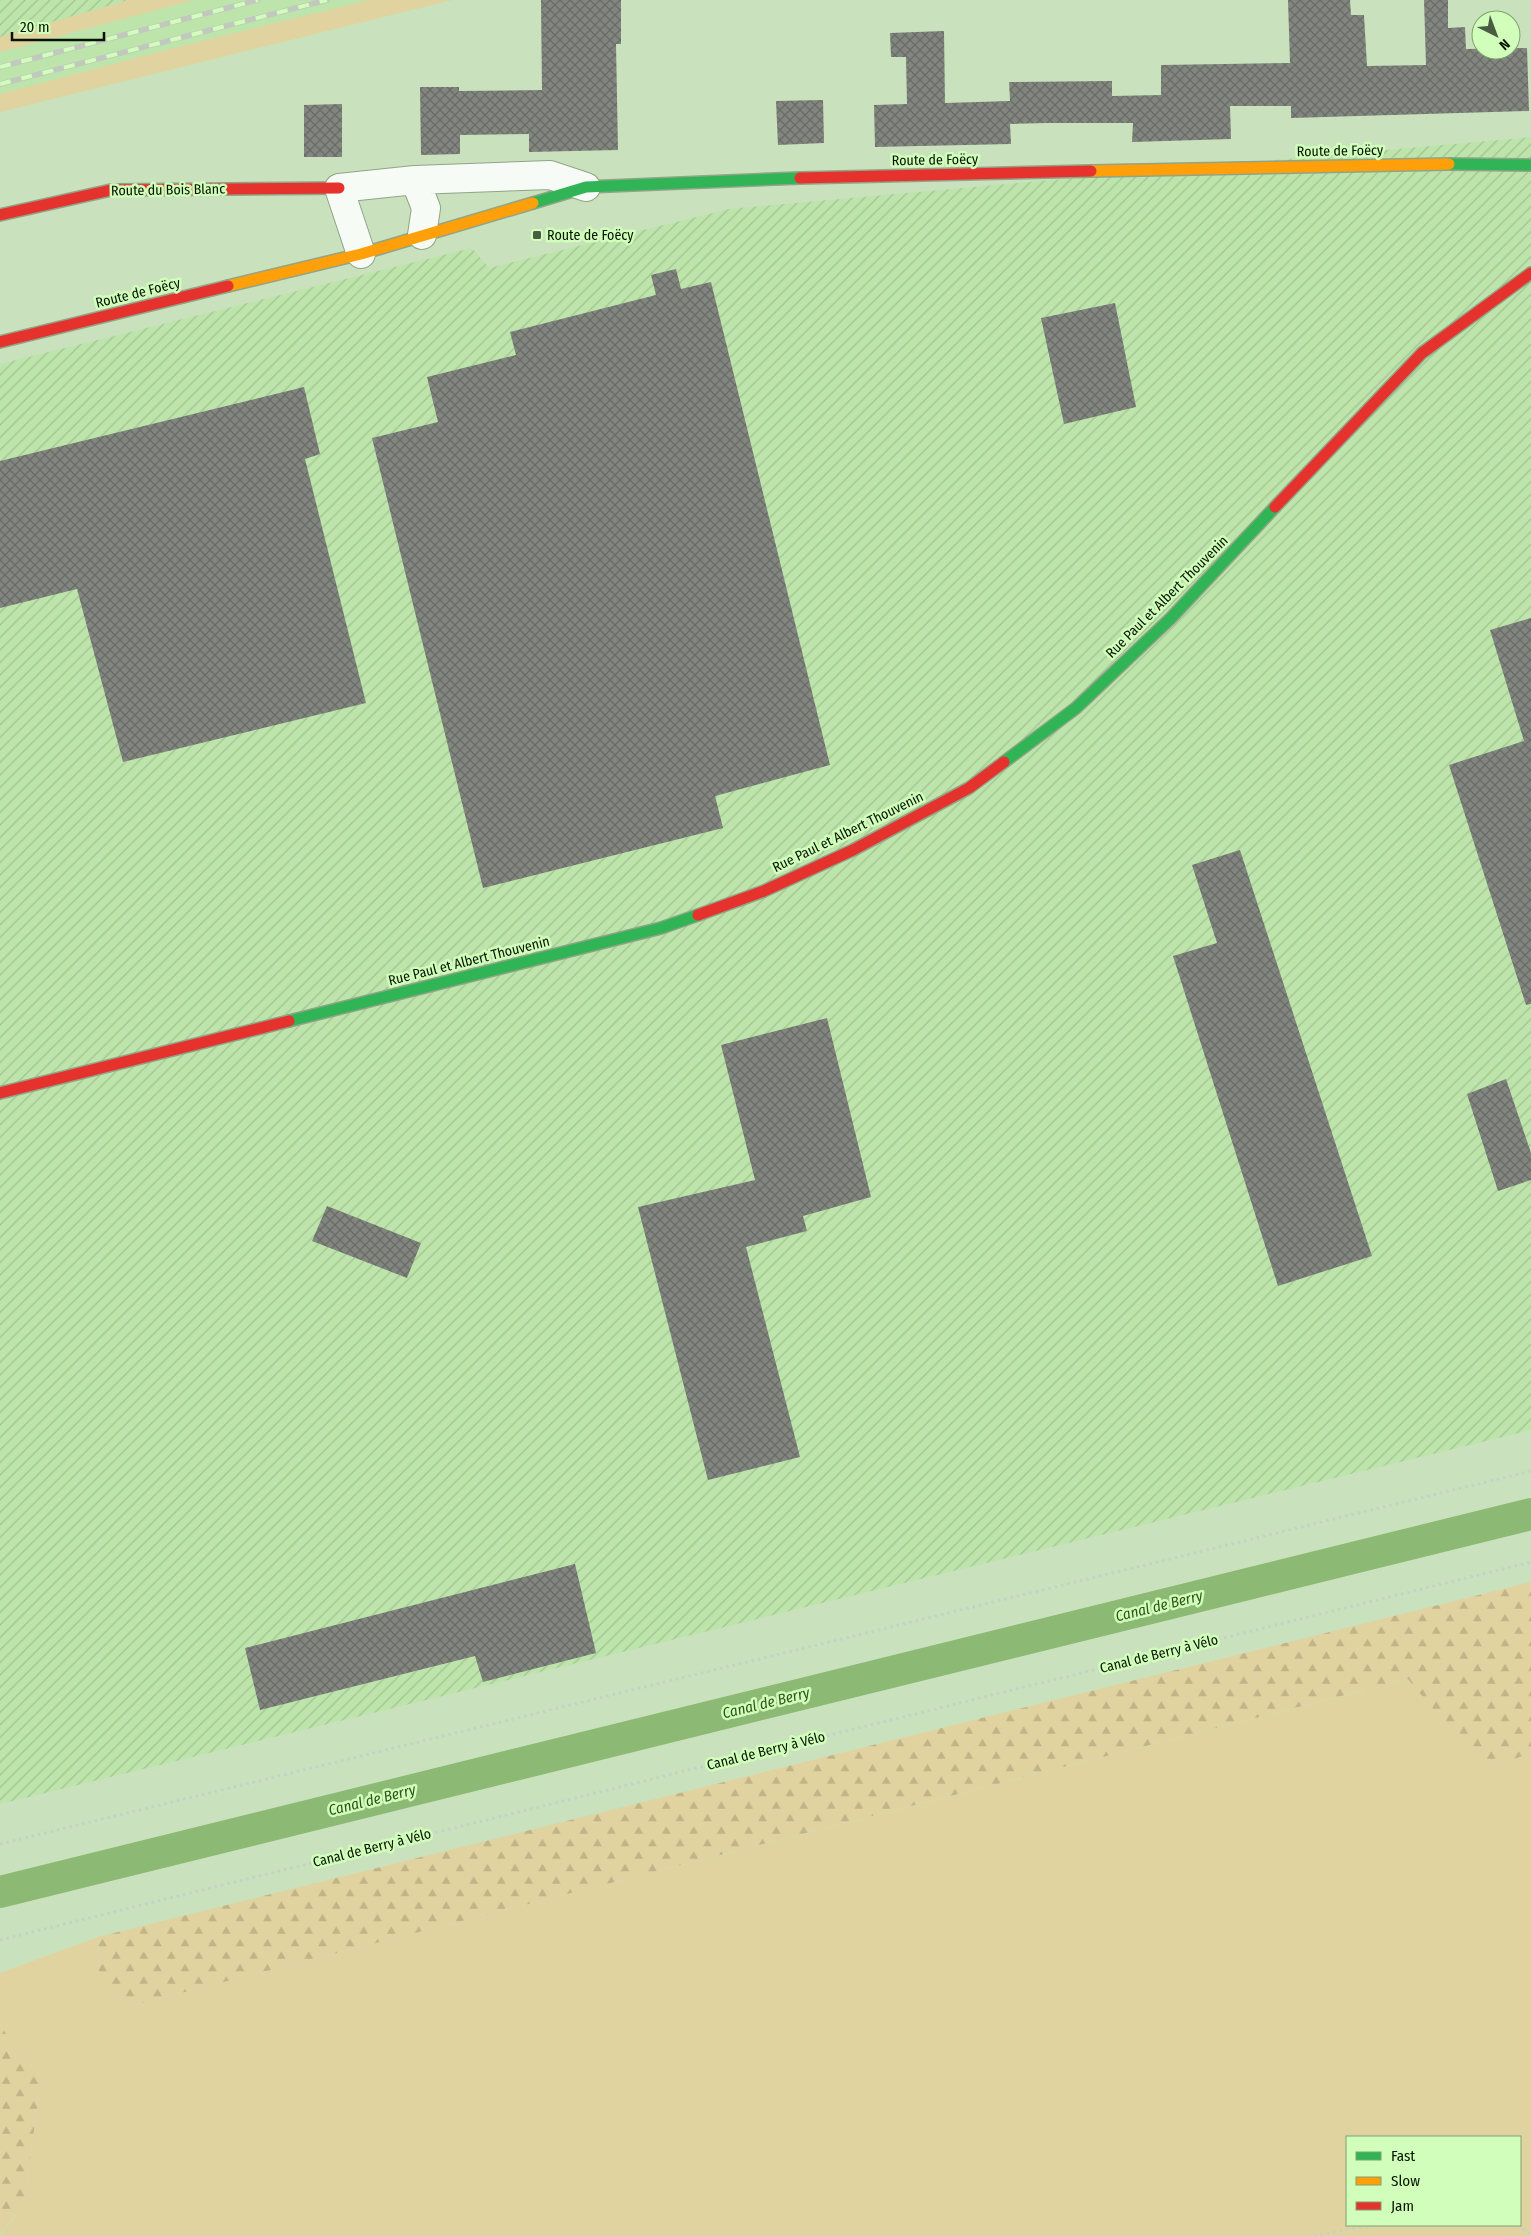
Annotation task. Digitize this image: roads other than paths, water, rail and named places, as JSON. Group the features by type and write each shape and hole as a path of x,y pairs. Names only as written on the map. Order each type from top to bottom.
{"street":[{"name":"Route de Foëcy","path":"0,342 361,254 586,187 746,179 1408,164 1531,165"},
{"name":"Route du Bois Blanc","path":"0,216 111,190 339,188 415,180 550,175 586,187"},
{"path":"415,180 426,208 422,236"},
{"path":"339,188 361,254"},
{"name":"Rue Paul et Albert Thouvenin","path":"0,1093 662,928 764,891 854,850 969,788 1076,708 1171,618 1344,433 1422,353 1531,273"}],"waterway":[{"name":"Canal de Berry","path":"0,1892 1531,1514"}],"railway":[{"path":"0,67 258,0"},
{"path":"0,84 327,0"}],"place":[{"name":"Route de Foëcy","path":"537,235"}]}
